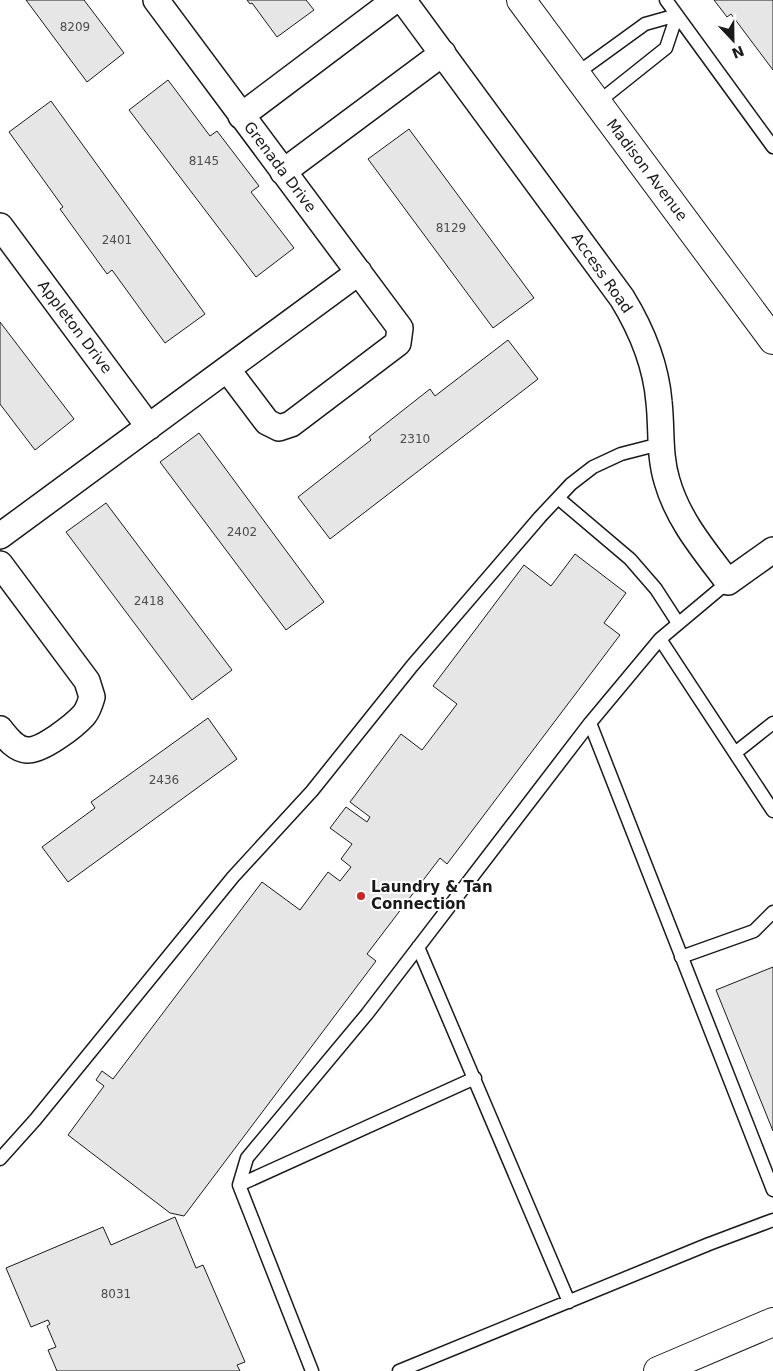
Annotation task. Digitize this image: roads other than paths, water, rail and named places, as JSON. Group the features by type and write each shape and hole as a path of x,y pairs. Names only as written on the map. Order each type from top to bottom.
{"main road":[{"name":"Madison Avenue","path":"521,0 773,340"},
{"path":"658,1371 773,1322"}],"street":[{"name":"Grenada Drive","path":"156,0 241,116 398,323 401,335 398,343 291,424 279,428 267,422 227,369"},
{"path":"241,116 396,0"},
{"name":"Access Road","path":"403,0 632,315 649,353 655,376 659,402 660,444 667,483 687,527 728,582"},
{"path":"283,172 443,53"},
{"name":"Appleton Drive","path":"0,226 149,427"},
{"path":"0,536 359,272"},
{"path":"728,582 773,550"},
{"path":"0,564 87,681 92,697 83,717 47,744 35,749 26,750 15,746 0,729"}],"lane":[{"path":"666,0 773,147"},
{"path":"576,74 645,24 677,15"},
{"path":"597,103 666,48 677,15"},
{"path":"0,1159 34,1120 232,876 312,791 412,666 558,498 593,467 621,454 660,444"},
{"path":"558,498 630,559 656,589 678,623"},
{"path":"312,1371 239,1185 247,1158 367,1014 590,724 660,638 728,582"},
{"path":"660,638 773,811"},
{"path":"735,753 773,723"},
{"path":"590,724 773,1190"},
{"path":"681,957 754,931 773,912"},
{"path":"418,947 569,1302"},
{"path":"239,1185 475,1078"},
{"path":"399,1371 709,1244 773,1220"}],"place":[{"name":"Laundry & Tan Connection","path":"361,896"}]}
